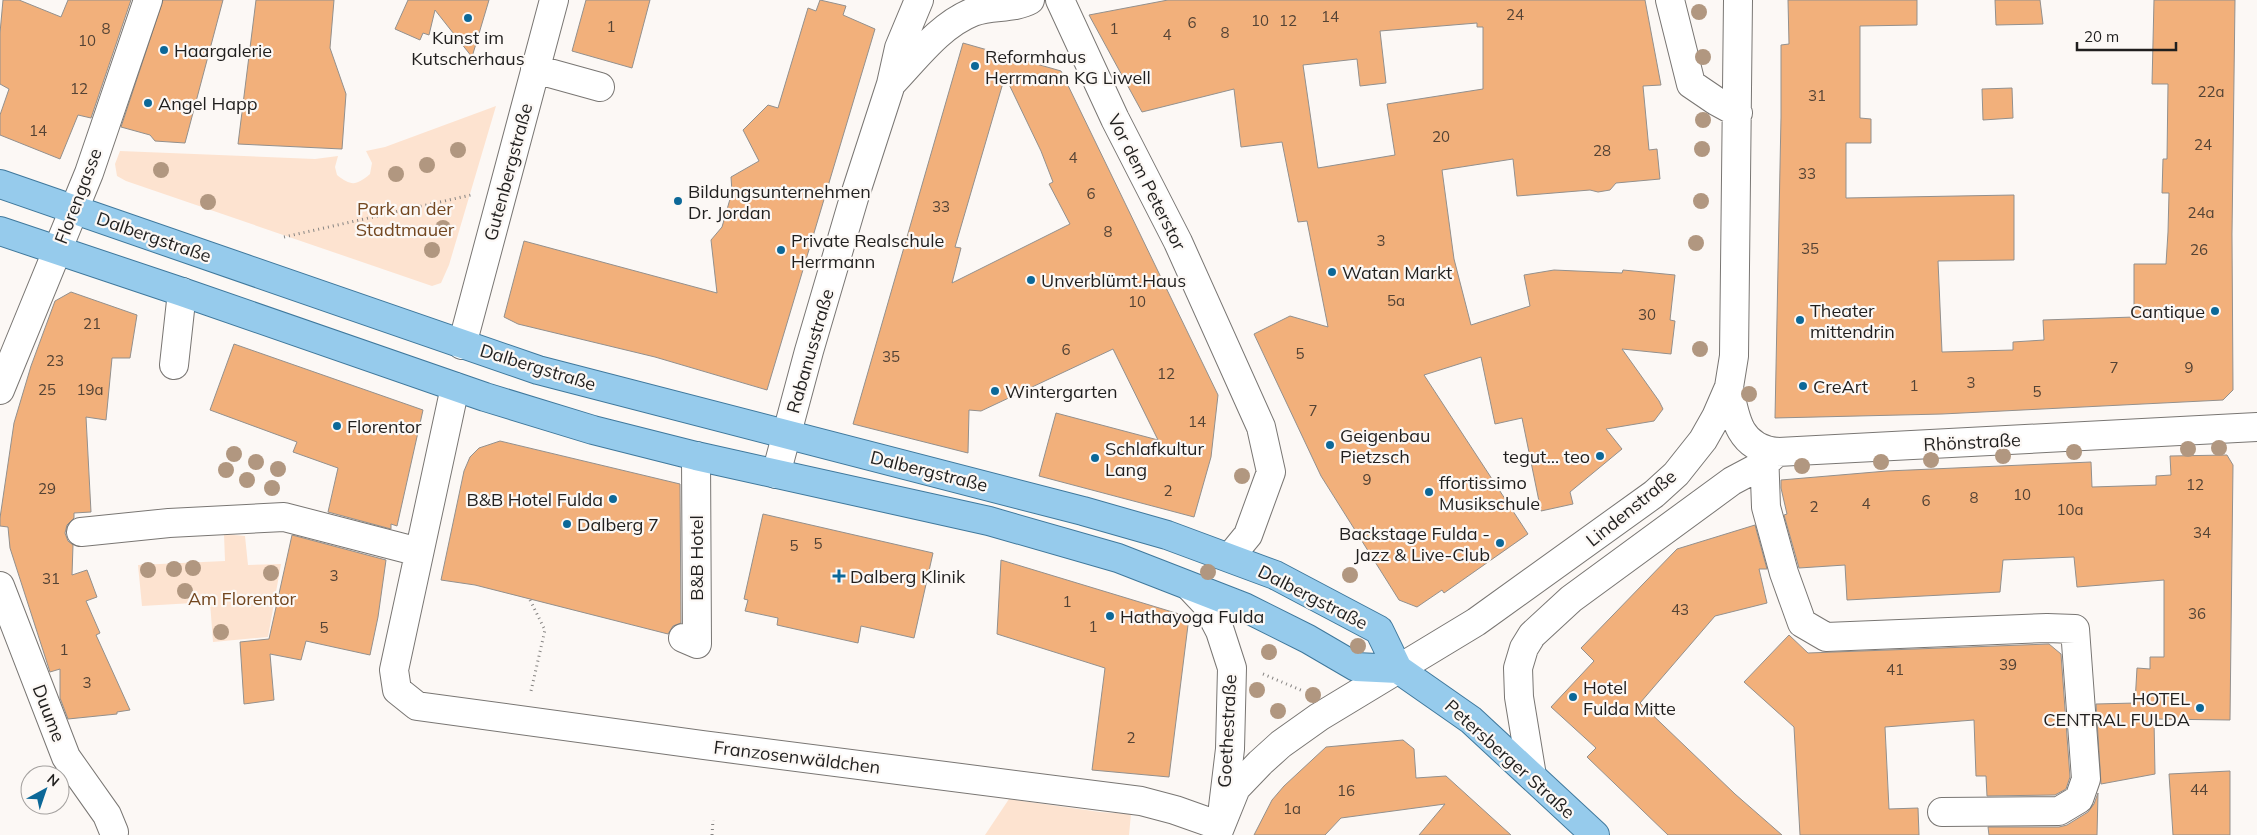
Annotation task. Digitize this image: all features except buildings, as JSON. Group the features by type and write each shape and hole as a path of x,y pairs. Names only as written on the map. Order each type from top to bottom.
{"main road":[{"name":"Dalbergstraße","path":"0,184 538,370 1083,511 1167,535 1275,575 1379,630 1398,669 1356,667 1308,639 1244,607 1118,558 1054,538 989,521 696,456 593,430 456,387 182,292 0,232"},
{"name":"Petersberger Straße","path":"1398,669 1471,720 1595,835"}],"street":[{"name":"Florengasse","path":"0,390 75,210 148,0"},
{"name":"Gutenbergstraße","path":"462,345 554,0"},
{"name":"Rabanusstraße","path":"776,474 825,294 891,84 899,48 919,0"},
{"path":"891,84 936,37 953,23 974,12 1030,0"},
{"name":"Vor dem Peterstor","path":"1060,0 1114,119 1178,242 1261,427 1271,472 1248,535 1230,557"},
{"path":"1670,0 1691,84 1716,101 1738,112"},
{"name":"Lindenstraße","path":"1398,669 1476,622 1654,494 1676,474 1704,440 1716,417 1728,387 1734,356 1738,0"},
{"path":"535,69 600,87"},
{"path":"174,365 182,292"},
{"path":"81,532 170,523 284,517 419,552 456,387"},
{"path":"1728,387 1739,427 1754,445 1768,456 1766,507 1784,573 1802,623 1826,637 2047,628 2075,629 2086,779 2079,799 2059,811 1942,812"},
{"name":"Rhönstraße","path":"1768,456 2257,427"},
{"name":"B&B Hotel","path":"683,638 697,644 696,456"},
{"name":"Lindenstraße","path":"1532,776 1519,697 1518,668 1524,648 1532,635 1571,599 1768,456"},
{"name":"Franzosenwäldchen","path":"419,552 394,670 397,690 417,706 721,748 1140,801 1219,830"},
{"name":"Duume","path":"0,586 66,757 107,815 114,832"},
{"name":"Goethestraße","path":"1190,586 1206,604 1220,631 1244,669 1230,749 1219,830"},
{"name":"Goethestraße","path":"1219,830 1236,788 1314,705 1398,669"}],"path":[{"path":"284,236 471,195 505,185"},
{"path":"530,600 545,630 536,665"},
{"path":"1244,669 1314,705"},
{"path":"712,835 713,820"}],"green space":[{"name":"Park an der Stadtmauer","path":"496,106 449,265 441,283 432,286 126,181 117,176 115,164 120,151 315,159 338,156 335,167 337,175 350,183 354,183 361,181 370,174 372,163 366,151 385,147"},
{"name":"Am Florentor","path":"224,534 245,536 248,565 281,564 268,637 213,642 210,602 142,606 138,565 225,561"},
{"path":"1009,799 1100,812 1131,814 1129,835 985,835"}],"place":[{"name":"Kunst im Kutscherhaus","path":"468,18"},
{"name":"Haargalerie","path":"164,50"},
{"name":"Reformhaus Herrmann KG Liwell","path":"975,66"},
{"name":"Angel Happ","path":"148,103"},
{"name":"Bildungsunternehmen Dr. Jordan","path":"678,201"},
{"name":"Private Realschule Herrmann","path":"781,250"},
{"name":"Watan Markt","path":"1332,272"},
{"name":"Unverblümt.Haus","path":"1031,280"},
{"name":"Cantique","path":"2215,311"},
{"name":"Theater mittendrin","path":"1800,320"},
{"name":"CreArt","path":"1803,386"},
{"name":"Wintergarten","path":"995,391"},
{"name":"Florentor","path":"337,426"},
{"name":"Geigenbau Pietzsch","path":"1330,445"},
{"name":"tegut… teo","path":"1600,456"},
{"name":"Schlafkultur Lang","path":"1095,458"},
{"name":"ffortissimo Musikschule","path":"1429,492"},
{"name":"B&B Hotel Fulda","path":"613,499"},
{"name":"Dalberg 7","path":"567,524"},
{"name":"Backstage Fulda - Jazz & Live-Club","path":"1500,543"},
{"name":"Dalberg Klinik","path":"839,576"},
{"name":"Hathayoga Fulda","path":"1110,616"},
{"name":"Hotel Fulda Mitte","path":"1573,697"},
{"name":"HOTEL CENTRAL FULDA","path":"2200,708"}]}
